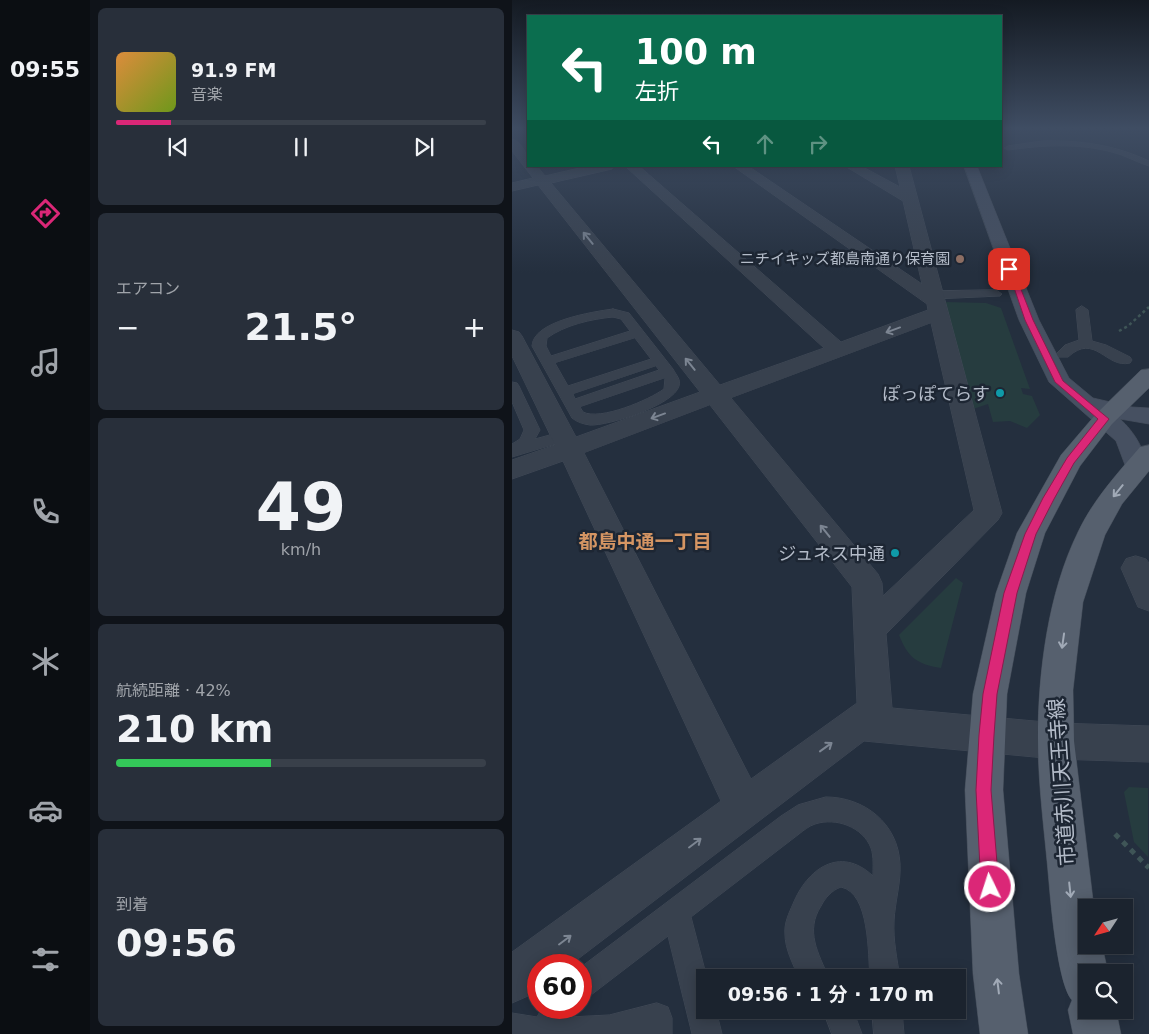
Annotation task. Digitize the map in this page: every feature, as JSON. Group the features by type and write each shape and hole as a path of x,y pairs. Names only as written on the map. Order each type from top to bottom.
{"main road":[{"path":"1004,1034 996,974 984,790 990,694 1011,593 1031,534 1098,410 1137,368"},
{"name":"市道赤川天王寺線","path":"1083,964 1073,913 1056,741 1056,690 1071,593 1091,534 1113,497 1143,460"},
{"path":"1094,1019 1097,1034"}],"street":[{"path":"512,187 526,176"},
{"path":"539,176 866,583 870,629 867,717"},
{"path":"643,176 838,350"},
{"path":"754,176 936,303"},
{"path":"870,176 911,199"},
{"path":"870,629 988,513 905,176"},
{"path":"974,176 1029,320 1060,382 1098,410 1126,437 1135,456 1143,460"},
{"path":"512,470 566,440 715,395 838,350 936,303"},
{"path":"512,336 566,440 744,806"},
{"path":"1098,410 1148,416"},
{"path":"1136,568 1148,598"},
{"path":"512,980 744,806 867,717 986,735 1056,741 1148,744"}],"lane":[{"path":"936,303 996,294"},
{"path":"1082,310 1085,337 1137,368"},
{"path":"613,313 625,316 634,328 673,382 669,392 664,396 616,415 587,420 577,415 539,346 541,336 563,325 599,314 613,313"},
{"path":"544,356 585,349 634,328"},
{"path":"1063,354 1085,337"},
{"path":"585,349 593,362"},
{"path":"613,361 621,373"},
{"path":"565,392 621,373 663,366"},
{"path":"572,405 663,366"},
{"path":"512,386 532,430 526,442 512,452 566,440 594,420"},
{"path":"592,977 798,820 815,811 844,810 868,823 883,844 887,860 880,922 883,969"},
{"path":"810,969 803,956 798,928 804,908 816,888 830,876 848,875 862,884 880,922"},
{"path":"676,912 707,1034"},
{"path":"512,1028 544,1034 606,1032 656,1018 657,1034"},
{"path":"544,1034 553,1019"},
{"path":"841,1019 847,1034"},
{"path":"888,1019 889,1034"}],"path":[{"path":"1085,337 1123,330 1148,307"},
{"path":"1116,834 1148,868"}],"green space":[{"name":"ぽっぽてらす","path":"945,302 986,303 1001,308 1030,389 1021,388 1023,394 1032,396 1040,415 1027,428 1010,421 993,422 988,404 973,409"},
{"path":"956,578 963,583 941,668 920,662 914,659 906,649 899,635"},
{"path":"1129,787 1148,788 1148,857 1134,842 1124,792"}],"place":[{"name":"ニチイキッズ都島南通り保育園","path":"960,259"},
{"name":"ぽっぽてらす","path":"1000,393"},
{"name":"ジュネス中通","path":"895,553"}],"district":[{"name":"都島中通一丁目","path":"645,541"}],"route":[{"path":"990,887 984,790 986,735 990,694 1011,593 1031,534 1049,498 1070,461 1104,419 1079,400 1060,382 1029,320 1009,269"}]}
